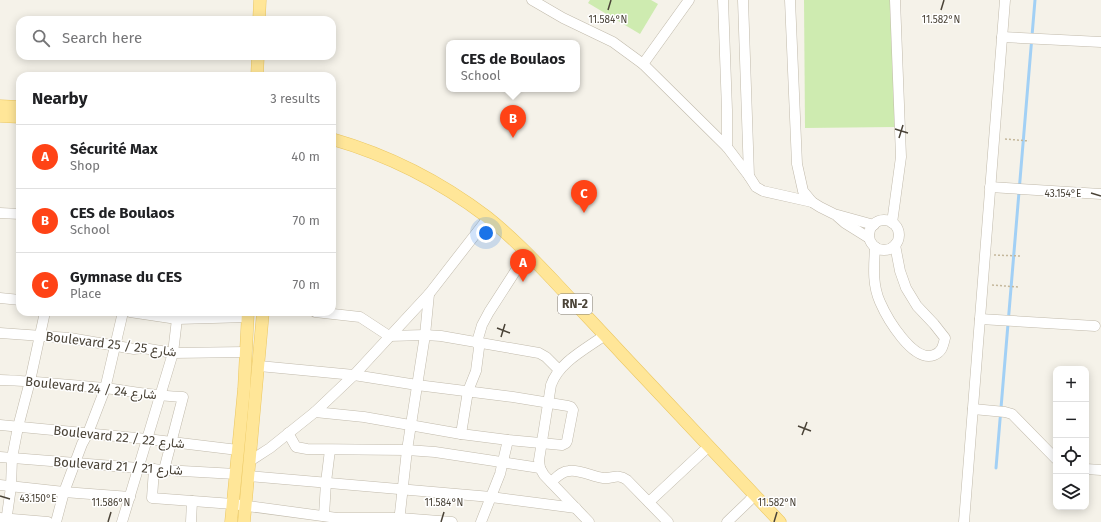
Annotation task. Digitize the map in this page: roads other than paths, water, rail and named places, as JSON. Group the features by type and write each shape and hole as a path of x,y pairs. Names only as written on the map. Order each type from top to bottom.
{"main road":[{"path":"259,16 260,0"},
{"path":"257,72 258,60"},
{"path":"0,106 16,107"},
{"path":"0,116 16,117"},
{"name":"RN-2","path":"336,140 376,154 434,182 485,221 525,256 751,498 768,522"},
{"name":"RN-2","path":"336,149 370,160 404,175 485,221"},
{"path":"230,522 236,474 248,316"},
{"path":"244,522 263,316"},
{"name":"RN-2","path":"751,498 780,522"}],"street":[{"path":"532,0 563,18 613,42 643,64 727,147 756,187 763,191 812,202 834,214 845,223 869,238"},
{"path":"643,64 689,0"},
{"path":"723,0 727,147"},
{"path":"743,0 749,176"},
{"path":"790,0 797,164 803,191 812,202"},
{"path":"892,223 901,157 896,0"},
{"path":"964,522 1005,0"},
{"path":"1002,37 1100,42"},
{"path":"990,187 1101,194"},
{"path":"0,213 16,214"},
{"path":"834,214 874,225"},
{"path":"250,461 270,448 315,412 354,375 429,294 485,221"},
{"path":"883,221 892,223 898,234 895,245 890,249 880,250 871,243 869,238 870,232 874,225 883,221"},
{"path":"875,247 873,270 875,284 880,302 893,325 905,341 918,354 929,357 938,354 943,348 945,338 917,306 906,288 900,272 895,245"},
{"path":"461,434 468,392 476,371 479,348 477,342 482,325 525,256"},
{"path":"399,520 407,450 425,335 429,294"},
{"path":"0,298 16,300"},
{"path":"336,315 360,318 389,336 441,336 539,354 546,357 559,370"},
{"path":"44,316 18,427 12,458 11,486 4,519 48,522"},
{"path":"56,522 64,492 105,389 122,316"},
{"path":"157,316 177,319 220,316"},
{"path":"122,522 173,353 177,319"},
{"path":"980,319 1095,326"},
{"name":"Boulevard 25 / شارع 25","path":"0,334 40,335 70,338 134,349 143,348 173,353 246,352"},
{"path":"589,522 544,475 540,468 539,460 554,377 559,370 602,337"},
{"path":"259,366 354,375 568,406 573,410 566,443 562,445 461,434 364,416 315,412"},
{"name":"Boulevard 24 / شارع 24","path":"0,380 30,381 160,396 183,397 172,442"},
{"path":"973,409 1009,412 1016,417 1053,455"},
{"name":"Boulevard 22 / شارع 22","path":"0,425 147,439 238,450"},
{"path":"288,433 296,447 307,449 407,450 476,457 540,468"},
{"path":"480,522 504,463 508,440"},
{"path":"172,442 159,469 152,498 233,504 337,518 452,522"},
{"path":"649,502 706,449"},
{"path":"324,516 330,450"},
{"name":"Boulevard 21 / شارع 21","path":"0,457 236,474"},
{"path":"1089,469 1101,470"},
{"path":"551,482 562,473 573,470 603,478 619,476 627,480 668,522"},
{"path":"249,476 490,497 577,510"},
{"path":"0,485 130,497"},
{"path":"727,522 751,498"},
{"path":"191,522 192,501"},
{"path":"577,510 578,522"},
{"path":"288,522 289,511"}],"waterway":[{"path":"996,468 1035,0"}],"place":[{"name":"CES de Boulaos","path":"513,138"},
{"name":"Gymnase du CES","path":"584,213"},
{"name":"Sécurité Max","path":"523,282"}]}
